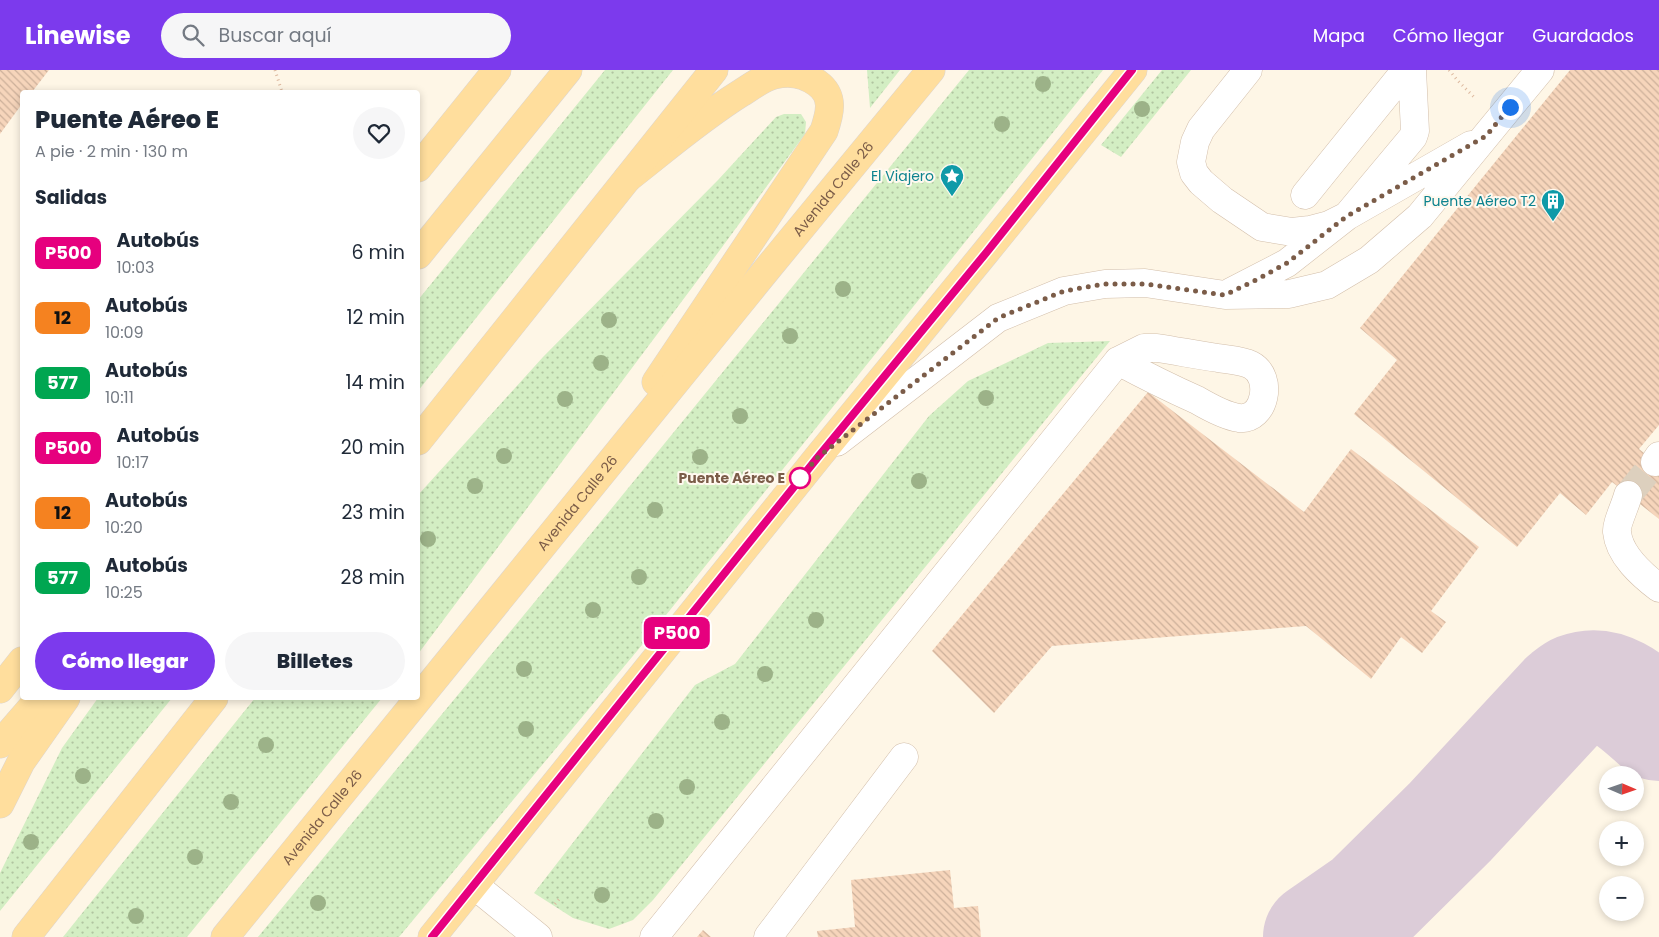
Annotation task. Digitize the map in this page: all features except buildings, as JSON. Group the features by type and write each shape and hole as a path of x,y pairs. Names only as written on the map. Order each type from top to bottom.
{"main road":[{"path":"420,166 497,70"},
{"path":"420,253 568,70"},
{"path":"420,438 714,70"},
{"name":"Avenida Calle 26","path":"420,698 931,70"},
{"path":"432,937 818,457 986,253 1133,70"},
{"path":"559,527 824,131 830,114 829,96 820,85 809,78 793,73 774,75 756,83 727,102 628,178"},
{"path":"0,689 20,664"},
{"path":"0,744 38,700"},
{"path":"0,804 21,762 65,700"},
{"path":"26,937 212,700"},
{"name":"Avenida Calle 26","path":"225,937 418,700"}],"lane":[{"path":"1248,70 1201,129 1195,142 1191,162 1194,173 1201,182 1228,204 1262,227 1292,232 1330,225 1486,136"},
{"path":"1305,195 1406,70"},
{"path":"1225,295 1287,263 1347,216 1414,137 1412,70"},
{"path":"818,457 974,334 998,318 1064,291 1105,284 1145,284 1225,295 1289,294 1327,285 1369,260 1420,216 1540,70"},
{"path":"654,937 1118,361"},
{"path":"1628,495 1617,532 1625,556 1659,588"},
{"path":"768,937 904,757"},
{"path":"474,885 538,937"}],"path":[{"path":"275,70 281,90"}],"green space":[{"path":"605,70 673,70 420,388 420,298"},
{"path":"867,70 900,70 870,108"},
{"path":"969,70 1103,70 642,645 399,937 258,937 594,530"},
{"path":"1162,70 1191,70 1121,157 1101,145"},
{"path":"784,114 801,114 806,122 805,134 420,651 420,493 543,357 718,180 776,117"},
{"path":"1110,341 653,900 633,920 609,929 573,918 534,893 695,685 735,664 929,416 968,381 1048,343"},
{"path":"97,700 170,700 0,911 0,873 62,748"},
{"path":"253,700 380,700 187,937 63,937"}],"taxiway":[{"path":"1319,937 1368,903 1450,822 1565,698 1574,691 1590,686 1612,690 1632,702 1659,725"}],"tunnel":[{"path":"1628,495 1655,462"}],"bus line":[{"name":"P500","path":"432,937 1132,70"}],"place":[{"name":"El Viajero","path":"952,197"},
{"name":"Puente Aéreo T2","path":"1553,222"},
{"name":"Puente Aéreo E","path":"800,478"}],"route":[{"path":"800,478 818,457 974,334 998,318 1064,291 1105,284 1145,284 1225,295 1287,263 1347,216 1486,136 1510,107"}]}
